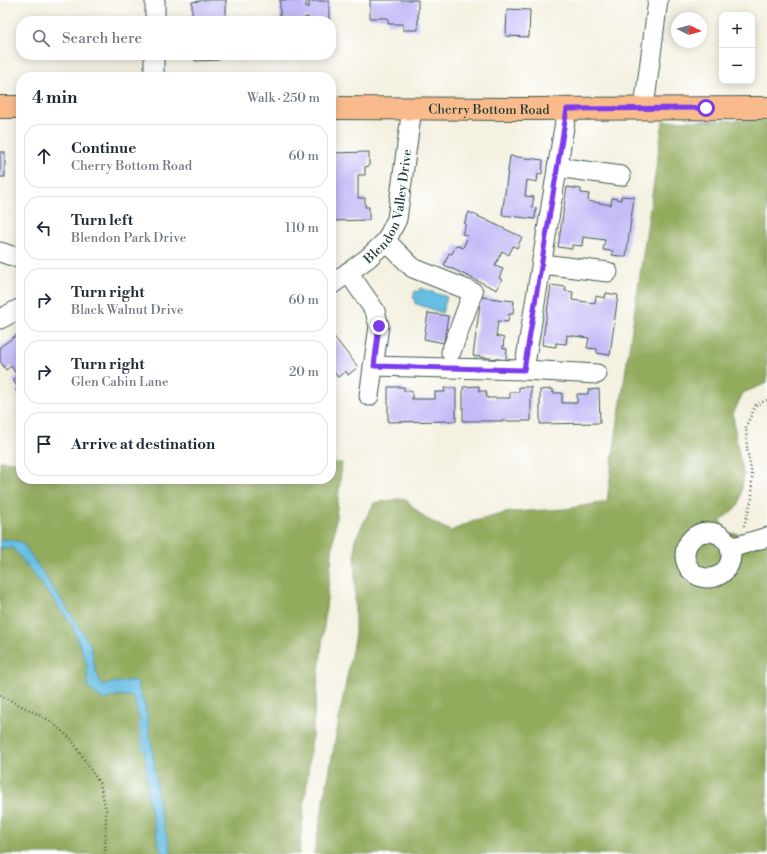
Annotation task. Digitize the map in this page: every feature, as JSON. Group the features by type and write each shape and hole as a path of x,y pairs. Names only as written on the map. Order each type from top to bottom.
{"main road":[{"path":"0,107 16,107"},
{"name":"Cherry Bottom Road","path":"336,108 767,108"}],"street":[{"path":"155,0 155,16"},
{"path":"644,108 658,0"},
{"path":"154,60 154,72"},
{"name":"Blendon Valley Drive","path":"336,279 368,258 386,241 397,219 412,108"},
{"path":"524,370 567,109"},
{"path":"557,167 621,176"},
{"path":"386,241 413,268 474,292 452,352"},
{"path":"0,252 16,257"},
{"path":"542,264 608,272"},
{"path":"336,279 375,311 379,326 369,396"},
{"path":"0,320 16,311"},
{"path":"374,366 524,370 597,374"},
{"path":"735,547 767,537"}],"path":[{"path":"735,547 752,498 752,475 747,449 746,426 756,405 767,400"},
{"path":"0,695 49,720 71,739 100,784 106,810 105,854"}],"green space":[{"path":"767,120 767,383 743,393 733,414 736,440 744,476 739,505 720,521 728,533 752,535 767,530 767,854 314,854 355,634 355,539 374,503 404,498 425,518 451,531 471,522 510,512 565,509 607,502 663,121"},
{"path":"0,461 16,462 16,484 336,484 336,463 342,463 299,854 0,854"}],"water":[{"path":"420,288 447,297 442,313 414,303 416,299 413,298 415,291 418,292"},
{"path":"0,539 22,542 91,646 95,668 101,685 136,680 146,709 159,808 172,854 163,854 159,846 148,799 144,737 133,697 118,695 104,700 88,688 86,661 70,622 13,548 0,548"}],"building":[{"path":"226,0 226,16 192,16 192,2"},
{"path":"280,0 306,0 306,7 309,7 309,1 329,1 329,16 280,16"},
{"path":"370,0 418,0 418,30 403,30 403,24 388,24 388,18 370,18"},
{"path":"507,9 530,10 529,37 506,36"},
{"path":"195,60 219,60 195,61"},
{"path":"0,152 5,152 5,177 0,177"},
{"path":"369,152 369,166 365,167 365,175 358,175 358,198 365,198 365,207 369,207 369,220 336,221 336,153"},
{"path":"510,156 543,160 542,174 538,173 537,182 527,180 525,196 534,197 532,207 536,208 535,219 502,215"},
{"path":"567,187 581,189 581,193 589,194 588,201 611,205 612,198 621,200 621,196 634,197 626,257 612,255 613,251 603,250 605,240 583,237 582,246 572,245 572,249 558,247"},
{"path":"469,212 522,237 517,248 513,246 509,255 502,251 495,266 503,269 499,278 502,279 497,290 444,265 449,253 452,254 456,245 463,248 468,236 462,234"},
{"path":"551,285 566,287 565,291 573,292 572,300 595,303 596,296 605,298 606,293 618,295 610,355 597,353 597,349 587,348 589,338 567,335 566,344 556,343 556,347 542,345"},
{"path":"481,297 514,301 513,314 509,314 508,322 498,321 496,336 504,338 503,348 507,349 506,360 473,356"},
{"path":"428,313 448,316 444,343 424,339"},
{"path":"16,336 16,373 11,366 6,370 0,361 0,347"},
{"path":"336,339 358,367 348,375 346,371 338,377 336,375"},
{"path":"16,378 16,384 13,380"},
{"path":"479,386 479,391 486,391 487,398 510,398 510,392 519,392 519,387 531,387 531,421 463,421 463,387"},
{"path":"388,387 404,387 404,391 412,391 412,399 435,399 435,392 445,392 444,388 456,388 456,421 388,422"},
{"path":"553,389 553,393 562,393 562,403 577,403 577,394 588,394 588,390 599,389 600,423 540,424 540,390"}],"waterway":[{"path":"141,723 145,749"}],"route":[{"path":"379,326 374,366 524,370 567,109 706,108"}]}
